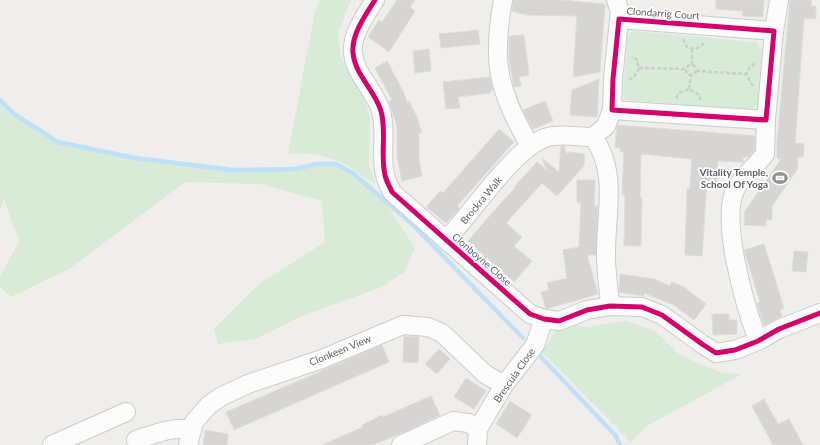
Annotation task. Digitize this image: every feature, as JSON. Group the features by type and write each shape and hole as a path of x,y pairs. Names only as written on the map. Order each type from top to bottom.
{"street":[{"name":"Clonboyne Close","path":"375,0 361,22 355,38 352,53 358,70 372,90 381,110 385,133 383,160 385,176 392,192 530,314 544,319 559,321 587,310 610,306 642,307 662,315 702,344 716,352 734,350 758,341 779,330 820,313"},
{"path":"503,0 497,43 498,69 503,90 512,113 530,146"},
{"name":"Clondarrig Court","path":"593,137 606,126 612,110 612,80 620,12 616,0"},
{"path":"758,341 733,250 731,226 733,197 737,186 765,154 766,120 774,31 779,0"},
{"name":"Clondarrig Court","path":"619,19 774,31"},
{"path":"612,110 766,120"},
{"name":"Brockra Walk","path":"446,240 514,160 530,146 541,139 553,136 593,137"},
{"path":"593,137 602,151 609,173 609,217 606,255 610,306"},
{"name":"Brescula Close","path":"477,437 504,385 535,345 544,319"},
{"name":"Clonkeen View","path":"190,437 194,422 208,405 248,384 322,359 403,325 428,327 442,333 485,374 504,385"},
{"path":"52,445 126,412"},
{"name":"Brescula Close","path":"401,445 453,421 469,423 477,437"},
{"path":"136,440 169,429 181,428 190,437"}],"path":[{"path":"692,49 692,65 695,67 696,71"},
{"path":"639,68 686,69 692,65"},
{"path":"686,69 688,74 691,75"},
{"path":"689,89 691,75 696,71 746,74"},
{"path":"676,101 679,93 689,89"},
{"path":"689,89 698,94 702,106"}],"green space":[{"path":"321,0 351,0 338,32 341,58 366,103 370,119 369,166 376,184 343,163 332,159 313,154 288,154 315,11"},
{"path":"633,31 756,42 762,50 758,105 751,110 625,100 623,95 627,38"},
{"path":"0,99 24,121 58,142 87,148 147,159 233,170 336,164 381,196 415,248 404,272 382,287 307,314 255,339 218,344 214,329 259,284 325,242 322,201 260,184 185,182 69,269 11,297 0,287 0,277 19,241 4,199 0,210"},
{"path":"626,321 655,331 679,354 700,364 723,373 742,374 645,427 631,442 542,352 561,322 586,327"}],"building":[{"path":"397,0 415,0 410,7 415,11 389,52 368,37 379,20 382,22"},
{"path":"513,0 560,0 605,4 600,72 573,77 577,16 526,15 512,11"},
{"path":"716,0 764,0 763,17 742,16 743,11 716,9"},
{"path":"790,0 812,0 811,6 816,6 816,19 804,18 795,143 804,144 803,157 798,157 797,170 772,206 772,220 766,220 766,226 744,225 745,211 781,159 777,158 777,142"},
{"path":"478,30 480,44 441,48 439,34"},
{"path":"524,35 529,75 519,77 521,86 514,87 509,59 509,36"},
{"path":"429,49 431,71 415,73 413,51"},
{"path":"387,61 404,93 407,102 409,101 417,117 422,133 419,133 419,159 422,176 402,181 397,156 397,127 389,101 392,100 375,68"},
{"path":"490,77 493,90 490,91 490,93 458,97 460,108 446,109 443,82"},
{"path":"599,79 597,117 570,115 572,90"},
{"path":"545,101 553,121 533,129 523,110"},
{"path":"617,125 755,136 754,151 749,157 743,157 743,162 718,161 716,183 707,182 702,256 685,255 687,189 690,189 692,159 641,154 641,246 624,246 625,195 622,195 624,152 620,152 620,148 615,148"},
{"path":"499,129 514,142 457,206 460,208 446,223 426,207 440,191 443,193"},
{"path":"561,146 564,146 567,155 568,152 585,154 584,166 557,196 542,183 506,223 522,237 514,246 532,261 514,282 468,241 537,162 547,171 542,158 559,172"},
{"path":"577,180 595,180 594,206 598,206 596,255 587,255 598,294 546,309 541,292 549,290 547,283 567,278 563,250 579,247 581,203 577,203"},
{"path":"764,244 784,308 780,310 782,316 764,325 757,303 760,302 744,250"},
{"path":"794,251 808,252 806,272 792,271"},
{"path":"620,274 654,279 670,286 672,282 684,287 706,304 694,320 674,305 644,293 644,296 619,292"},
{"path":"712,314 729,314 729,320 737,320 737,334 713,335"},
{"path":"404,336 419,337 418,363 403,362"},
{"path":"382,345 389,362 234,430 226,412"},
{"path":"439,349 450,359 437,374 425,364"},
{"path":"466,378 486,391 474,409 454,397"},
{"path":"431,396 440,415 405,432 372,445 322,445 363,427 362,425 382,415 383,417"},
{"path":"764,399 778,424 789,419 803,445 773,445 752,406"},
{"path":"510,401 532,415 517,438 496,424"},
{"path":"205,430 228,434 227,445 203,445"}],"waterway":[{"path":"0,100 14,114 58,142 135,158 233,170 296,169 316,164 336,164 354,174 412,224 523,338"},
{"path":"541,357 615,435 620,445"}],"cycle path":[{"path":"375,0 354,39 353,53 357,68 378,103 381,111 383,119 384,167 386,179 392,192 530,314 544,319 559,321 587,310 610,306 642,307 662,315 716,353 735,350 758,341 779,329 820,313"},
{"path":"619,19 774,31 766,120 612,110 613,79 619,19"}],"place":[{"name":"Vitality Temple, School Of Yoga","path":"780,178"}]}
